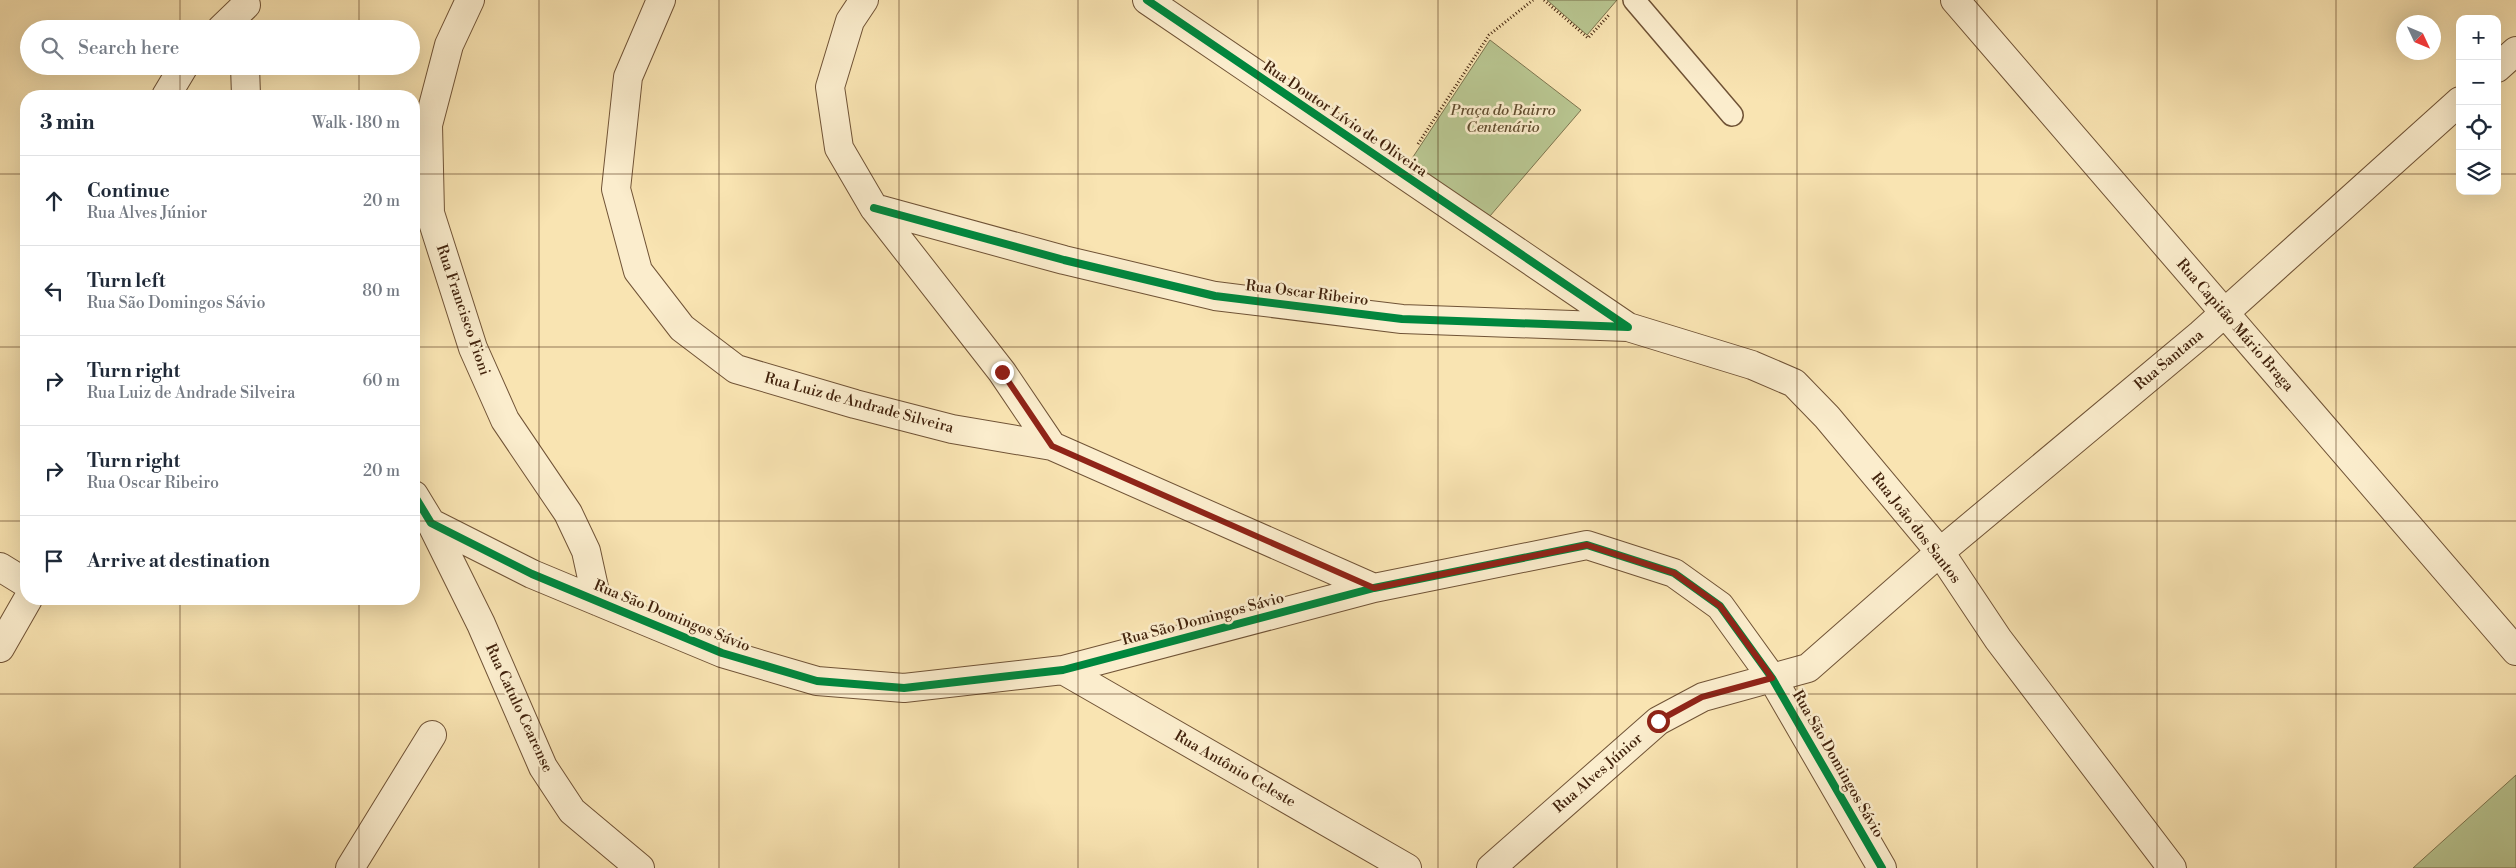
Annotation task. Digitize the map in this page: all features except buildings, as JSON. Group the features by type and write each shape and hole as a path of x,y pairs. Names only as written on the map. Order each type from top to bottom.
{"street":[{"name":"Rua Francisco Fioni","path":"470,0 449,44 428,125 430,213 473,348 505,420 568,513 586,551 597,601"},
{"name":"Rua Luiz de Andrade Silveira","path":"661,0 628,78 616,189 638,272 682,328 736,369 855,404 952,429 1052,446 1374,588"},
{"path":"864,0 850,21 830,86 839,148 874,208 1002,372 1052,446"},
{"name":"Rua Doutor Lívio de Oliveira","path":"1147,0 1528,261 1628,327"},
{"name":"Rua Capitão Mário Braga","path":"1955,0 2516,651"},
{"path":"234,20 247,11"},
{"path":"2501,64 2516,51"},
{"path":"170,90 179,75"},
{"path":"246,75 246,90"},
{"name":"Rua Santana","path":"1772,678 1808,668 1940,552 2224,312 2456,105"},
{"name":"Rua Oscar Ribeiro","path":"874,208 1064,260 1215,296 1402,319 1628,327"},
{"name":"Rua João dos Santos","path":"1628,327 1752,365 1794,383 1827,417 1940,552 1998,639 2172,868"},
{"path":"420,504 431,523"},
{"name":"Rua São Domingos Sávio","path":"431,523 532,574 722,654 817,681 904,688 1063,670 1374,588 1587,545 1674,573 1720,606 1772,678 1882,868"},
{"name":"Rua Catulo Cearense","path":"431,523 481,624 544,767 572,811 640,868"},
{"path":"0,567 20,579"},
{"path":"0,648 25,605"},
{"name":"Rua Antônio Celeste","path":"1063,670 1407,868"},
{"name":"Rua Alves Júnior","path":"1491,868 1658,721 1702,697 1772,678"},
{"path":"350,868 432,734"}],"lane":[{"path":"1634,0 1732,115"}],"path":[{"path":"1399,173 1489,35 1533,0"},
{"path":"1544,0 1588,38 1613,10"}],"green space":[{"path":"1547,0 1617,0 1587,35"},
{"name":"Praça do Bairro Centenário","path":"1490,40 1581,110 1490,216 1409,163"},
{"path":"2516,775 2516,868 2413,868"}],"cycle path":[{"path":"874,208 1064,260 1215,296 1402,319 1628,327 1147,0"},
{"path":"420,505 431,523 532,574 722,653 817,681 904,688 1063,670 1374,588 1587,545 1674,573 1720,606 1772,678 1882,868"}],"route":[{"path":"1002,372 1052,446 1374,588 1587,545 1674,573 1720,606 1772,678 1702,697 1658,721"}]}
